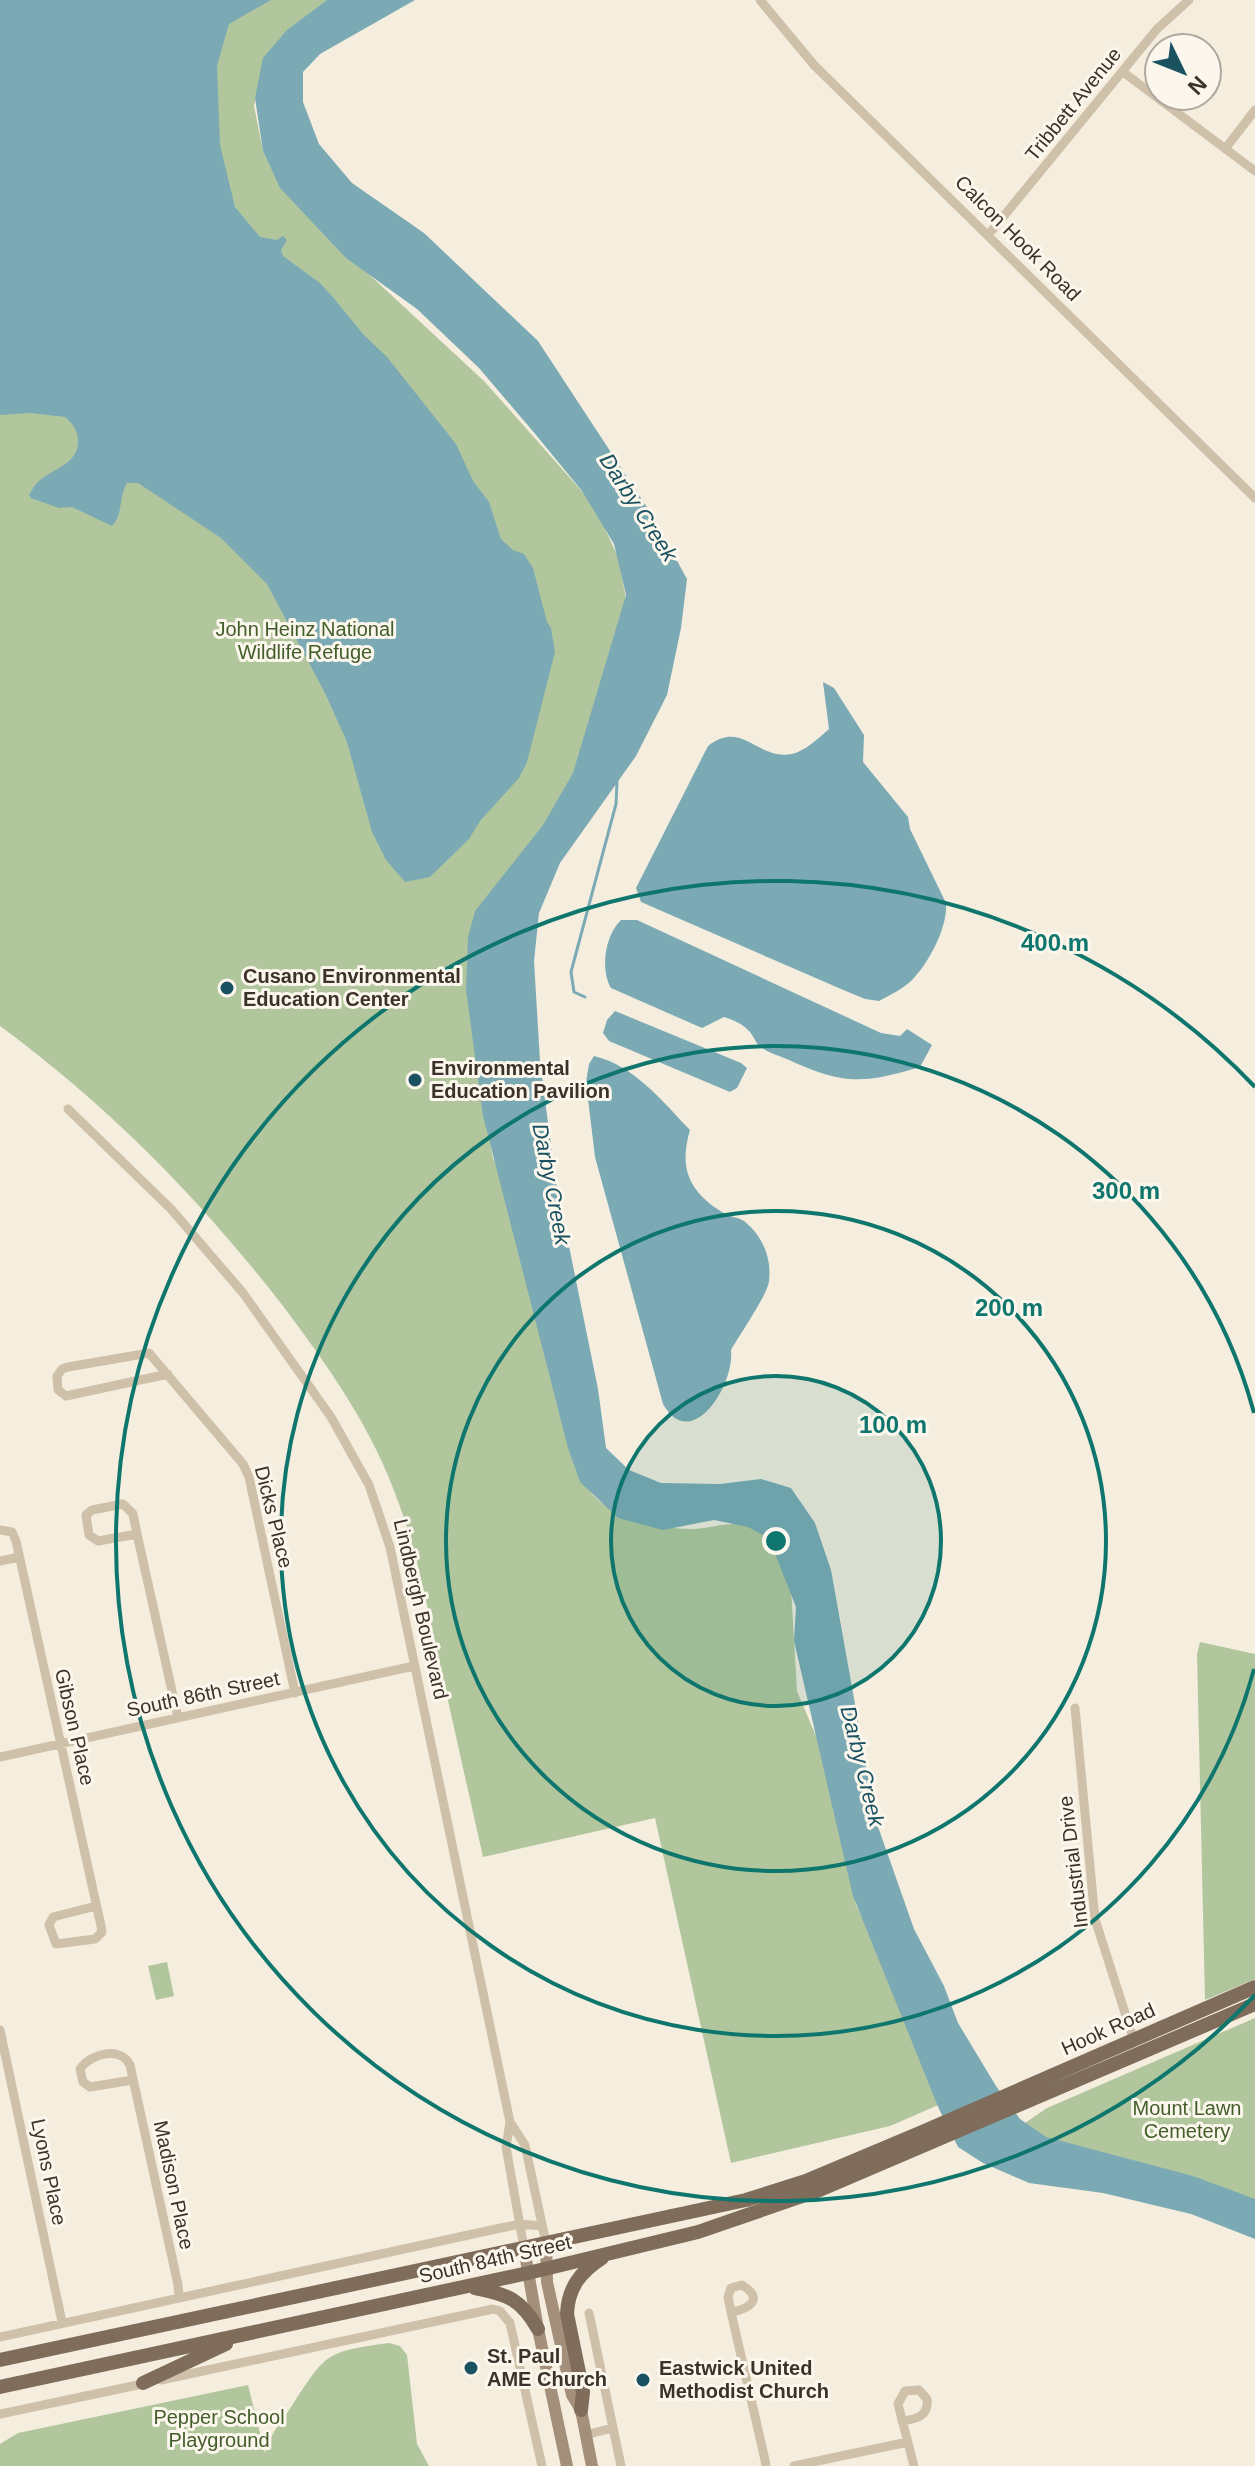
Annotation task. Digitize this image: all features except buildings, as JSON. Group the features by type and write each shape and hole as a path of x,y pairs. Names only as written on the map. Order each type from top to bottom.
{"main road":[{"name":"Hook Road","path":"980,2114 1136,2047 1255,1987"},
{"name":"Hook Road","path":"1136,2047 1255,2004"},
{"name":"South 84th Street","path":"0,2387 528,2273 698,2232 754,2214 980,2114"},
{"name":"South 84th Street","path":"0,2360 746,2200 923,2139"},
{"name":"Lindbergh Boulevard","path":"546,2243 547,2282 572,2395 581,2410 592,2466"},
{"name":"Lindbergh Boulevard","path":"524,2248 567,2466"},
{"path":"581,2410 583,2392 567,2314 569,2295 584,2271 611,2253"},
{"path":"467,2286 508,2296 527,2312 538,2329"},
{"path":"143,2383 247,2333"}],"street":[{"name":"Calcon Hook Road","path":"760,0 814,65 1255,498"},
{"name":"Tribbett Avenue","path":"989,234 1157,29 1189,0"},
{"path":"1123,72 1255,171"},
{"path":"1225,149 1255,110"},
{"name":"Lindbergh Boulevard","path":"68,1109 171,1209 233,1281 331,1417 369,1485 390,1547 510,2122 506,2147 524,2248"},
{"name":"Dicks Place","path":"168,1374 66,1396 58,1390 57,1376 62,1369 144,1352 153,1355 247,1471 295,1693"},
{"path":"137,1534 105,1541 92,1539 86,1515 92,1510 123,1504 133,1514 178,1718"},
{"name":"Gibson Place","path":"0,1530 12,1532 19,1557 101,1926 99,1936 56,1944 49,1925 53,1917 96,1906"},
{"path":"0,1561 19,1557"},
{"name":"South 86th Street","path":"0,1757 414,1666"},
{"name":"Industrial Drive","path":"1075,1708 1095,1919 1136,2047"},
{"name":"Lyons Place","path":"0,2030 62,2322"},
{"name":"Madison Place","path":"133,2080 90,2087 83,2082 80,2069 87,2060 97,2056 121,2054 128,2061 133,2080 179,2297"},
{"name":"Lindbergh Boulevard","path":"510,2122 525,2145 546,2243"},
{"name":"South 84th Street","path":"0,2337 520,2224 542,2226"},
{"path":"0,2414 483,2310 500,2311 514,2336 542,2466"},
{"path":"731,2312 766,2466"},
{"path":"589,2313 621,2466"},
{"path":"902,2421 914,2466"},
{"path":"585,2435 613,2428"},
{"path":"794,2466 908,2442"}],"green space":[{"name":"John Heinz National Wildlife Refuge","path":"0,0 331,0 260,76 254,106 263,151 278,183 319,228 484,381 594,505 618,557 629,615 619,688 551,822 484,1112 493,1158 500,1174 583,1482 604,1505 647,1524 693,1529 737,1524 768,1529 791,1588 797,1691 832,1774 856,1905 898,1993 943,2103 890,2126 731,2163 655,1818 483,1857 411,1541 389,1477 363,1425 317,1352 219,1228 116,1122 0,1026"},
{"path":"1200,1642 1255,1654 1255,1979 1205,2000 1197,1654"},
{"path":"167,1962 174,1996 156,2000 148,1966"},
{"name":"Mount Lawn Cemetery","path":"1255,2018 1255,2213 1000,2140 1047,2108"},
{"name":"Pepper School Playground","path":"389,2343 400,2346 407,2355 417,2444 429,2466 0,2466 0,2444 18,2433 248,2385 265,2453 277,2427 322,2364 330,2357 352,2349"}],"water":[{"path":"0,0 271,0 229,24 217,66 220,145 235,207 260,237 277,240 283,236 287,240 281,250 283,256 320,283 332,296 363,334 387,357 456,444 473,481 489,502 501,539 513,550 524,554 533,568 551,628 555,652 527,762 519,778 480,821 469,839 430,877 405,882 386,860 372,832 347,742 325,693 267,584 221,538 138,483 127,483 112,526 72,507 59,508 29,495 42,479 70,460 78,439 74,426 65,417 30,413 0,415"},
{"name":"Darby Creek","path":"327,0 415,0 320,54 303,72 303,102 319,144 352,183 424,233 538,341 652,515 687,579 681,628 667,695 636,756 560,863 539,913 534,961 540,1061 555,1177 598,1389 606,1448 629,1470 661,1483 720,1484 761,1479 791,1488 815,1523 831,1570 876,1821 914,1929 944,1986 958,2023 996,2086 1020,2119 1046,2137 1193,2176 1255,2199 1255,2239 1191,2214 1103,2193 1029,2183 983,2163 958,2147 939,2109 853,1896 794,1641 796,1607 769,1538 748,1527 714,1520 663,1530 618,1518 580,1482 568,1448 483,1116 466,990 468,937 475,911 543,825 573,773 626,595 614,544 582,491 536,435 479,368 417,309 346,258 280,188 263,151 255,98 263,58 287,30"},
{"path":"823,682 834,688 864,735 863,762 908,817 910,829 946,903 941,933 925,964 908,983 879,1001 865,999 641,902 636,888 708,746 731,737 780,755 802,750 829,729"},
{"path":"621,920 637,920 881,1033 900,1036 907,1029 932,1045 920,1067 884,1077 840,1078 771,1053 759,1046 744,1027 728,1018 702,1028 611,988 606,971 606,952 611,934"},
{"path":"615,1011 741,1063 747,1068 737,1088 730,1092 609,1041 603,1033 607,1020"},
{"path":"594,1056 635,1076 690,1130 686,1167 694,1187 710,1204 744,1221 761,1240 767,1256 770,1272 767,1287 731,1350 726,1380 719,1396 698,1418 686,1422 674,1417 663,1404 595,1157 586,1082 589,1064"}],"waterway":[{"path":"585,997 574,992 571,972 616,804 617,782"}],"place":[{"name":"Cusano Environmental Education Center","path":"227,988"},
{"name":"Environmental Education Pavilion","path":"415,1080"},
{"name":"St. Paul AME Church","path":"471,2368"},
{"name":"Eastwick United Methodist Church","path":"643,2380"}]}
